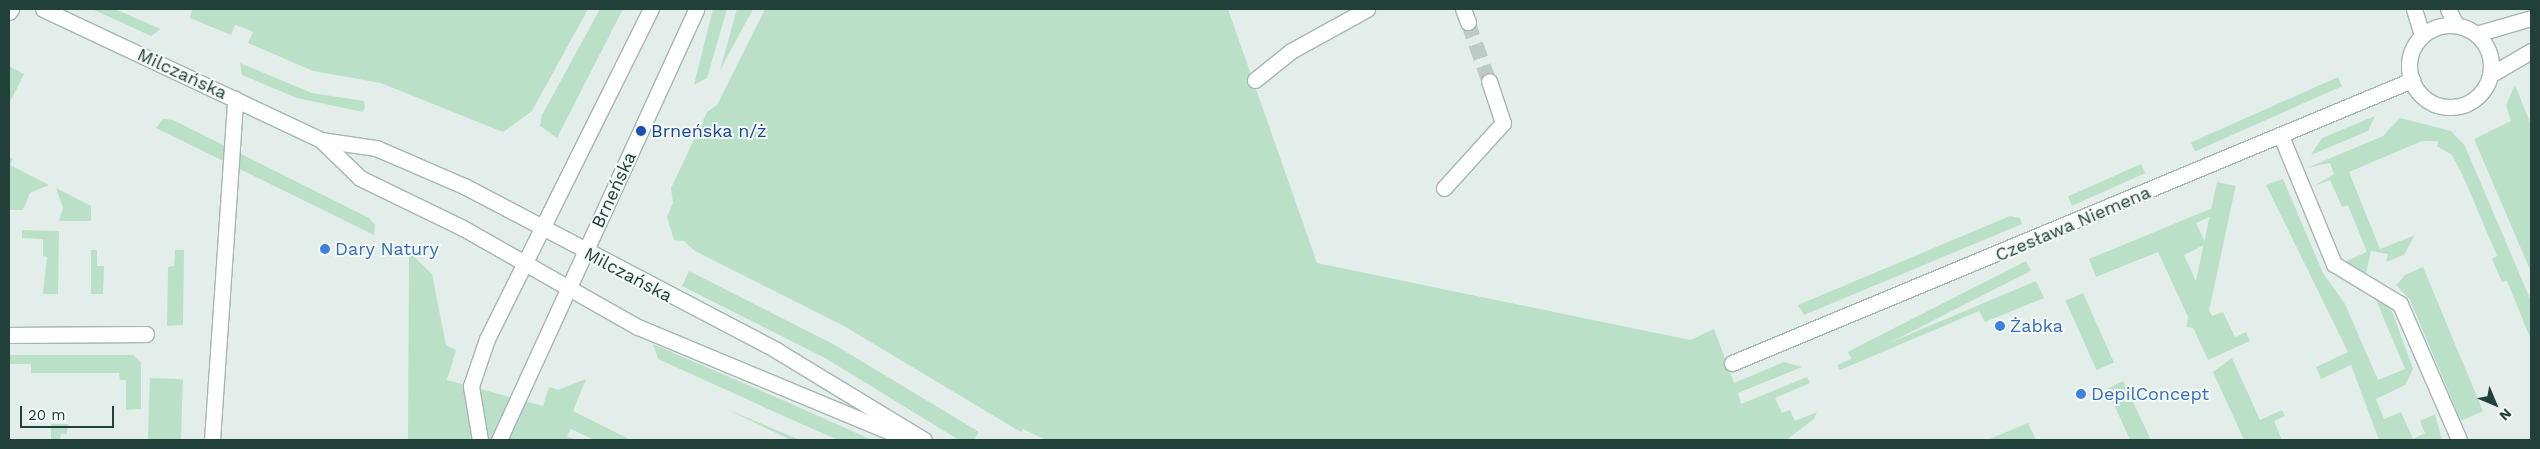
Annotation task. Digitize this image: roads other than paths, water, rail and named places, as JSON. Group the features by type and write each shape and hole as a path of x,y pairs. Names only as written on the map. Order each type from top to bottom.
{"street":[{"name":"Milczańska","path":"44,9 321,140 376,148 466,186 586,252 776,350 924,440"},
{"path":"480,440 471,386 487,339 523,263 651,9"},
{"name":"Brneńska","path":"499,440 696,9"},
{"path":"1255,80 1290,51 1367,9"},
{"path":"2414,9 2422,36"},
{"path":"2448,9 2456,25"},
{"path":"2476,34 2531,18"},
{"path":"2490,75 2489,52 2476,34 2456,25 2434,28 2422,36 2411,54 2412,80 2434,103 2457,106 2478,96 2490,75 2531,50"},
{"name":"Czesława Niemena","path":"1732,363 2412,80"},
{"path":"1444,188 1503,123 1489,81"},
{"path":"212,440 234,99"},
{"path":"2281,136 2334,264 2400,304 2458,440"},
{"name":"Milczańska","path":"321,140 360,178 523,263 638,326 910,440"},
{"path":"9,335 146,334"}],"tunnel":[{"path":"1468,22 1489,81"}],"place":[{"name":"Brneńska n/ż","path":"641,131"},
{"name":"Dary Natury","path":"325,249"},
{"name":"Żabka","path":"2000,326"},
{"name":"DepilConcept","path":"2081,394"}]}
